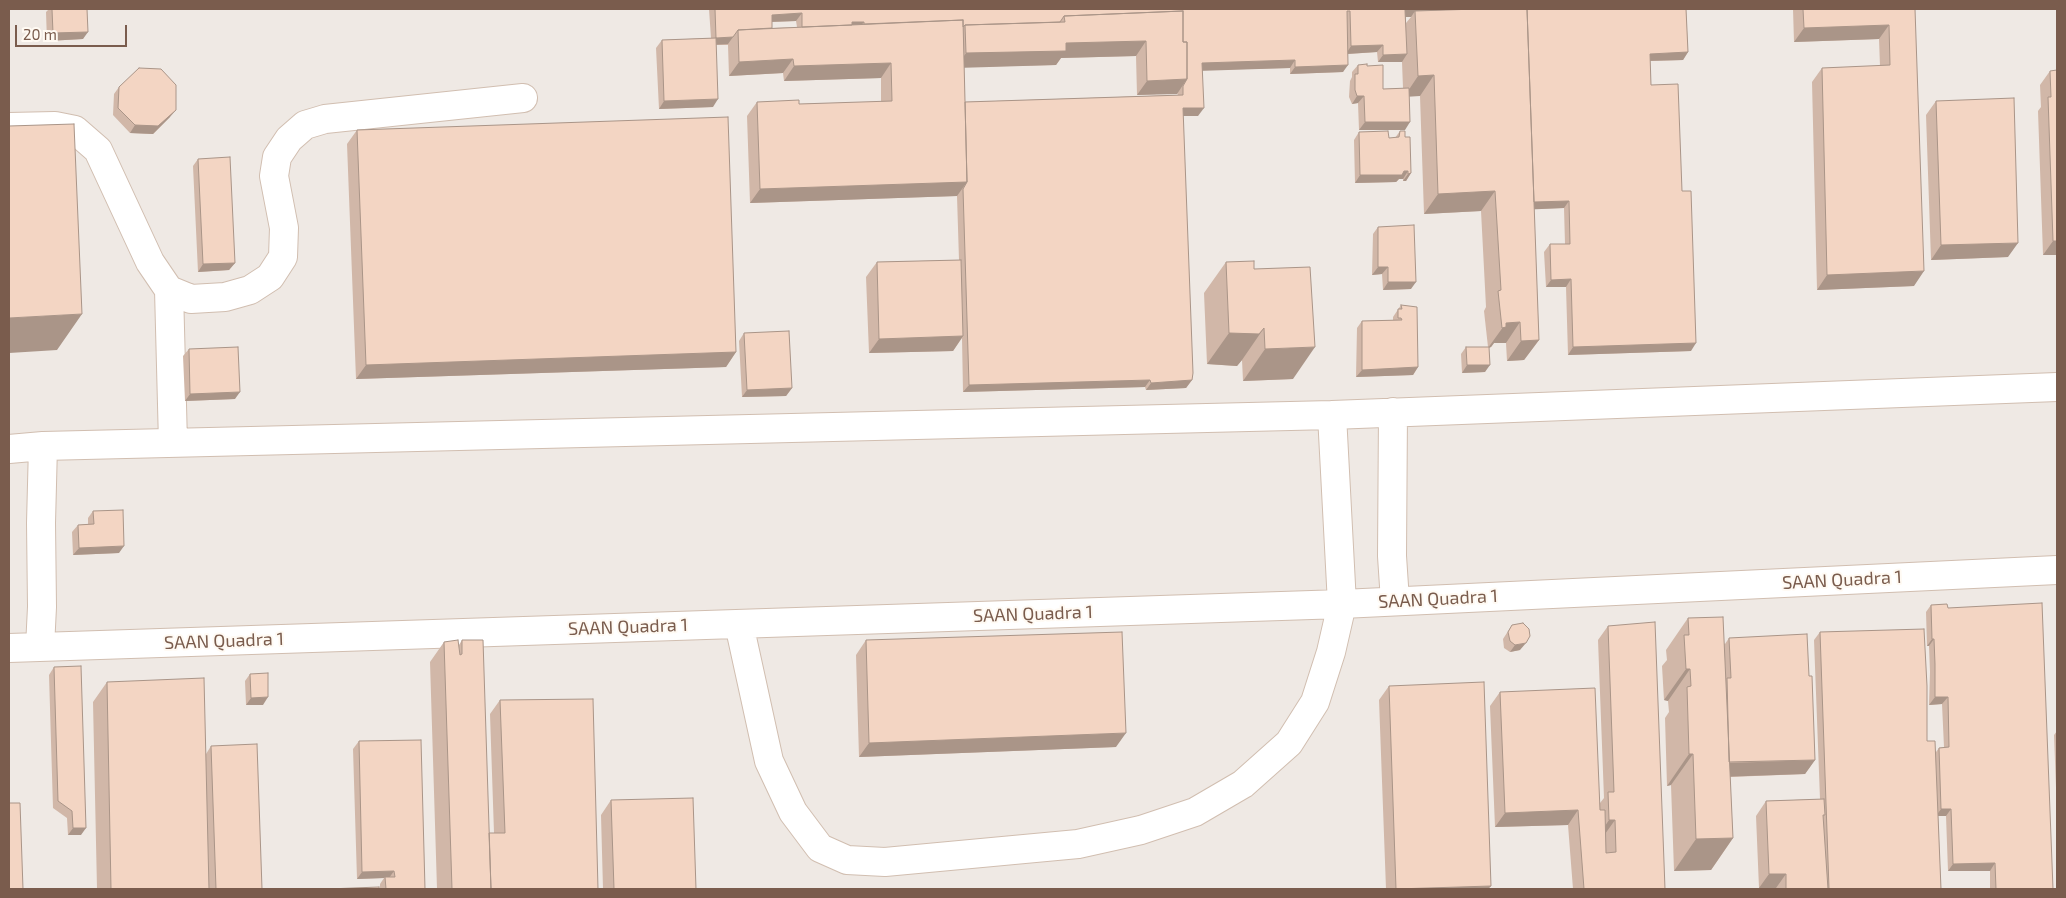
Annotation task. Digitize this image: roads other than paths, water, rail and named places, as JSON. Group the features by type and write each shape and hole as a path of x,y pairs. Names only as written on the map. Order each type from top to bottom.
{"street":[{"path":"168,290 191,299 225,297 250,290 270,277 283,257 284,228 274,176 277,157 289,139 305,125 334,118 523,98"},
{"path":"9,127 55,126 75,130 98,150 150,262 168,290 173,443"},
{"path":"9,449 43,446 1332,415 2057,387"},
{"path":"1393,412 1392,556 1395,601"},
{"path":"739,624 768,761 793,812 820,848 847,860 885,862 1078,844 1141,830 1195,812 1243,784 1289,743 1315,702 1331,652 1342,604 1332,415"},
{"path":"40,646 43,446"},
{"name":"SAAN Quadra 1","path":"9,648 1342,604 2057,570"}]}
